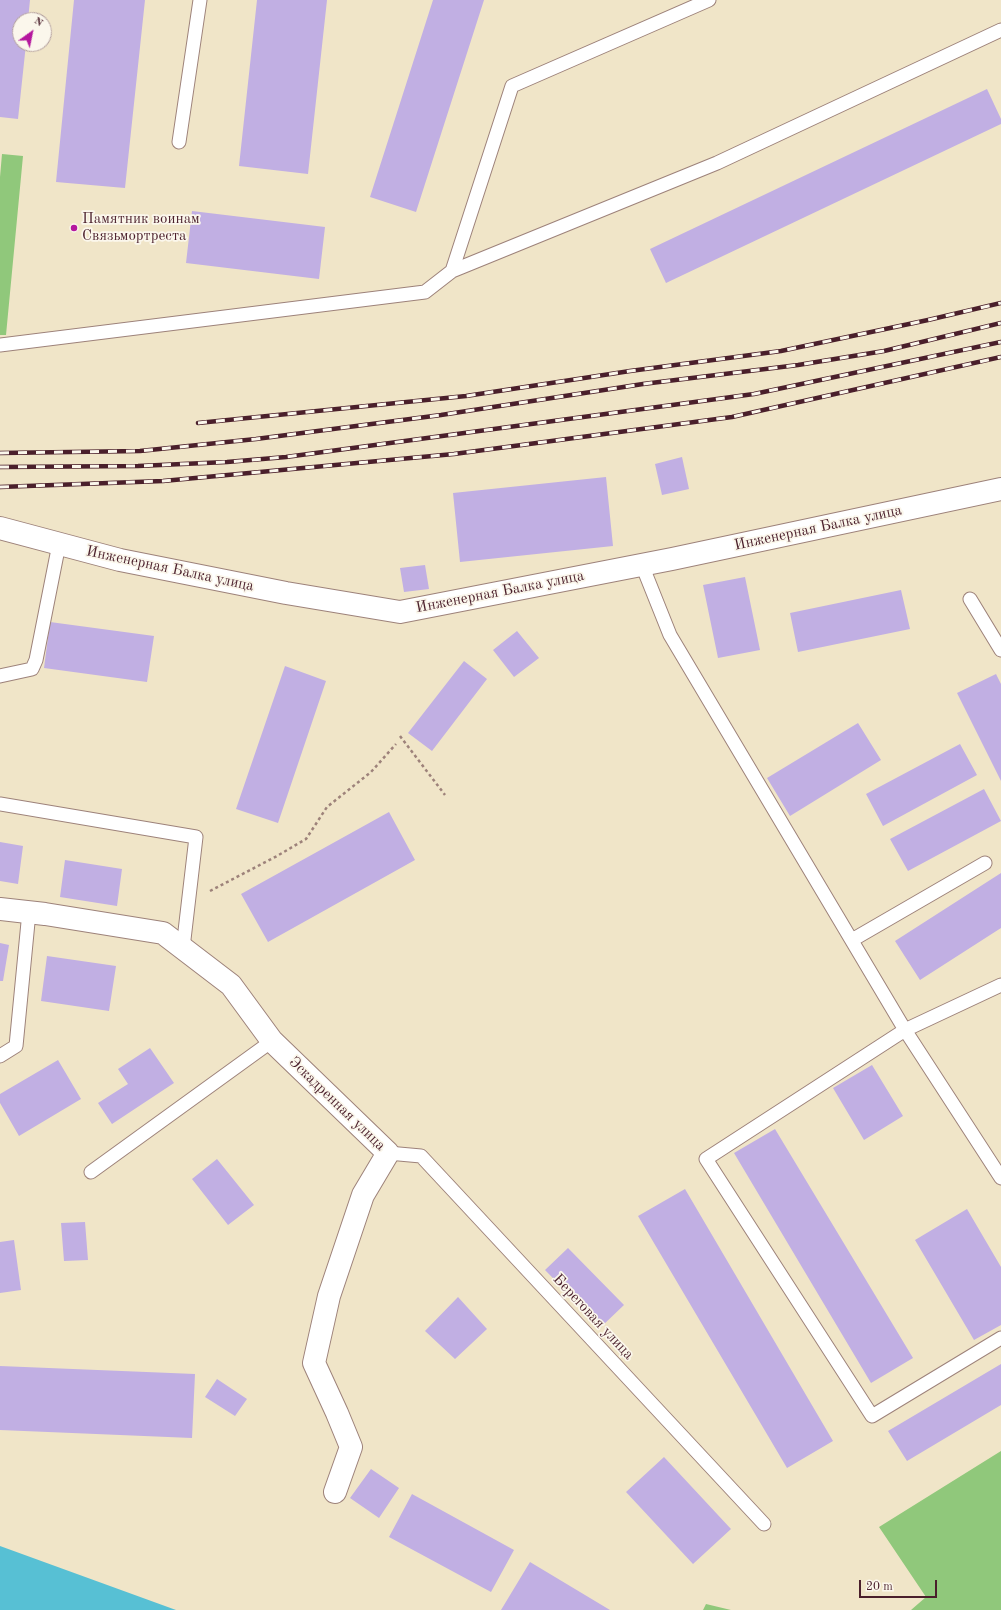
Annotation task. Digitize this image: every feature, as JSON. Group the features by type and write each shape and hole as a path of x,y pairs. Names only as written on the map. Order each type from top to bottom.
{"street":[{"name":"Инженерная Балка улица","path":"0,528 120,560 286,593 400,612 642,565 1001,489"},
{"name":"Эскадренная улица","path":"0,909 29,912 163,934 231,985 272,1041 388,1153 363,1195 329,1296 314,1363 351,1446 335,1492"}],"lane":[{"path":"179,142 200,0"},
{"path":"452,272 512,86 709,0"},
{"path":"0,345 424,292 452,272 716,163 1001,30"},
{"path":"0,676 32,669 36,660 59,544"},
{"path":"642,565 670,635 905,1030 1001,1178"},
{"path":"970,599 1001,650"},
{"path":"0,804 196,837 183,948"},
{"path":"852,940 985,863"},
{"path":"0,1056 16,1046 29,912"},
{"path":"1001,985 905,1030 706,1159 872,1416 1001,1338"},
{"path":"91,1172 272,1041"},
{"name":"Береговая улица","path":"388,1153 421,1156 764,1524"}],"path":[{"path":"400,736 444,795"},
{"path":"188,909 205,894 277,856 306,838 327,807 371,772 396,744"}],"green space":[{"path":"2,154 23,156 6,335 0,335 0,177"},
{"path":"1001,1451 1001,1610 911,1610 926,1597 879,1527"},
{"path":"706,1604 731,1610 703,1610"}],"water":[{"path":"0,1546 176,1610 0,1610"}],"building":[{"path":"0,0 30,0 29,12 12,12 12,52 25,52 18,119 0,117"},
{"path":"74,0 145,0 125,188 56,182"},
{"path":"257,0 327,0 308,174 239,166"},
{"path":"433,0 484,0 416,212 370,197"},
{"path":"987,89 1001,119 1001,124 666,283 650,249"},
{"path":"192,211 325,227 319,279 186,263"},
{"path":"682,457 689,489 662,495 655,464"},
{"path":"606,477 613,546 460,562 453,493"},
{"path":"425,565 429,589 404,592 400,568"},
{"path":"745,577 760,650 718,658 703,585"},
{"path":"901,590 910,629 798,652 790,613"},
{"path":"50,622 154,636 147,682 44,668"},
{"path":"517,631 539,658 514,677 493,650"},
{"path":"464,661 487,679 432,751 408,733"},
{"path":"285,666 326,681 278,823 236,809"},
{"path":"996,674 1001,684 1001,781 957,693"},
{"path":"858,723 881,760 790,816 767,778"},
{"path":"960,744 977,775 883,826 866,794"},
{"path":"984,789 1001,821 908,871 890,839"},
{"path":"389,812 415,860 268,942 241,894"},
{"path":"0,842 23,846 18,884 0,881"},
{"path":"65,860 122,869 117,906 60,897"},
{"path":"1001,873 1001,928 920,980 895,941"},
{"path":"0,943 9,945 3,981 0,981"},
{"path":"47,956 116,966 109,1011 41,1001"},
{"path":"150,1048 174,1083 112,1124 98,1103 128,1084 118,1069"},
{"path":"58,1060 81,1099 19,1136 0,1103 0,1094"},
{"path":"872,1065 903,1116 864,1140 833,1088"},
{"path":"775,1129 913,1358 871,1383 734,1153"},
{"path":"217,1159 254,1205 228,1225 192,1179"},
{"path":"685,1189 833,1441 787,1468 638,1216"},
{"path":"967,1209 1001,1267 1001,1325 974,1340 915,1240"},
{"path":"85,1222 88,1260 64,1261 61,1223"},
{"path":"14,1240 21,1290 0,1293 0,1242"},
{"path":"568,1248 624,1305 601,1327 545,1270"},
{"path":"458,1297 487,1329 455,1359 425,1331"},
{"path":"1001,1364 1001,1405 907,1461 888,1431"},
{"path":"0,1366 195,1374 192,1438 0,1430"},
{"path":"217,1379 247,1399 235,1416 205,1397"},
{"path":"664,1457 731,1529 693,1564 626,1492"},
{"path":"371,1469 399,1488 379,1518 350,1498"},
{"path":"412,1494 514,1550 491,1592 389,1537"},
{"path":"530,1562 610,1610 501,1610"}],"railway":[{"path":"198,423 466,396 630,371 781,351 1001,303"},
{"path":"0,453 140,451 256,439 441,415 643,384 798,365 884,351 1001,323"},
{"path":"0,467 138,466 227,462 286,457 754,394 1001,342"},
{"path":"0,487 163,481 454,454 732,417 1001,357"}],"place":[{"name":"Памятник воинам Связьмортреста","path":"74,228"}]}
